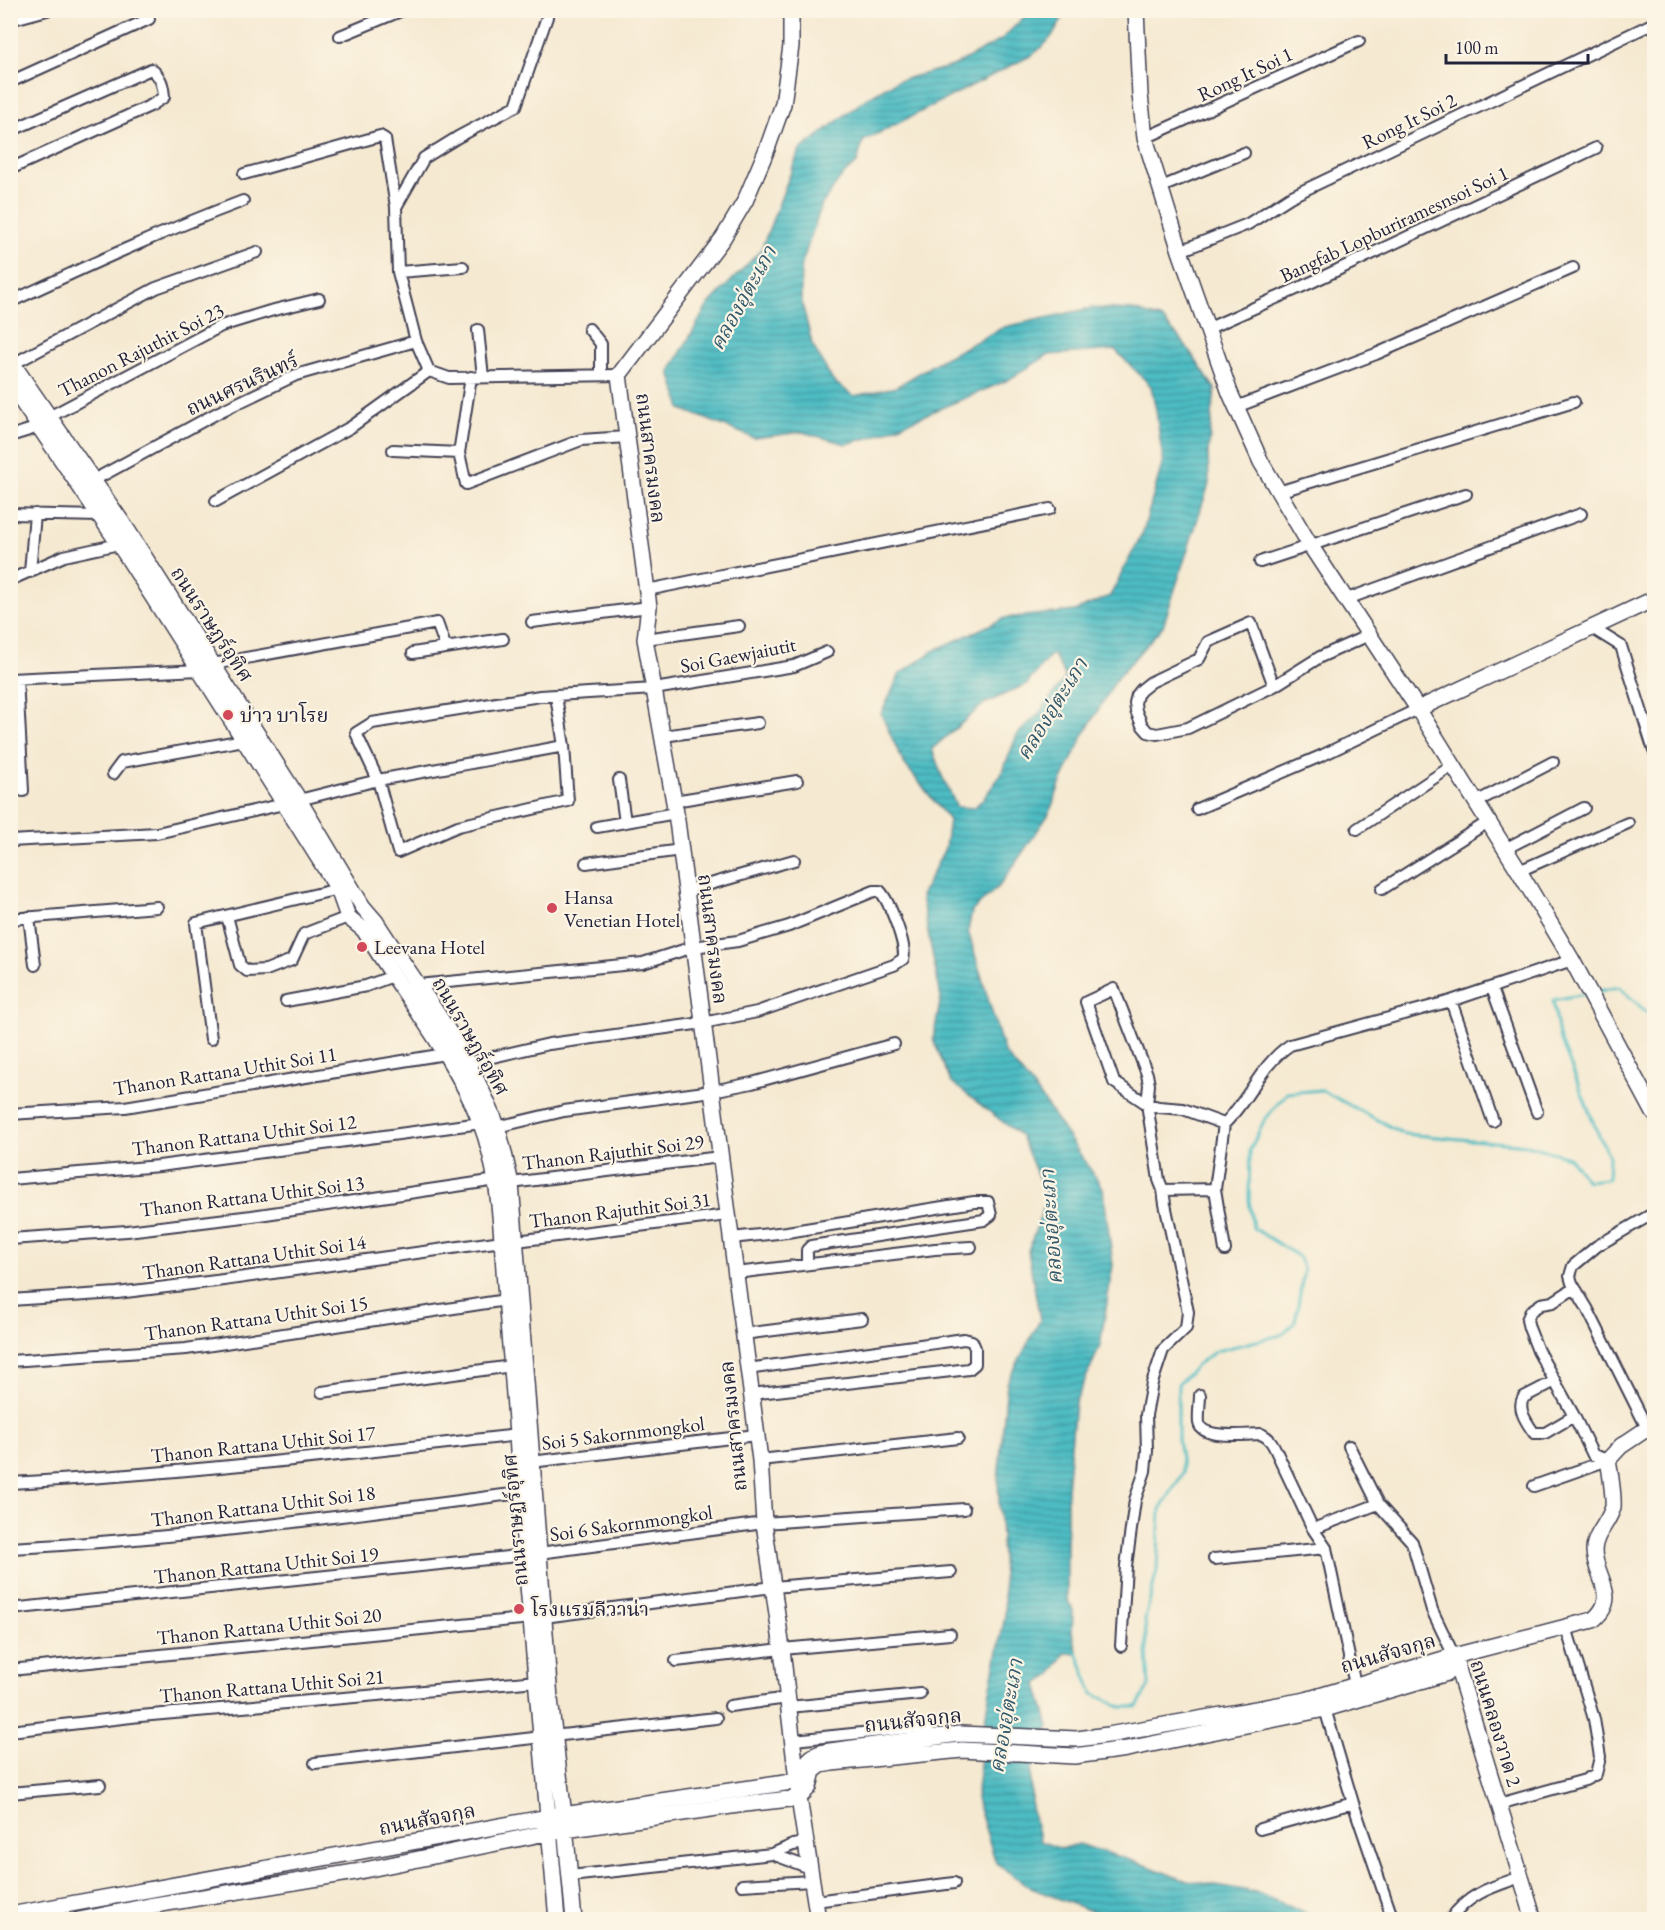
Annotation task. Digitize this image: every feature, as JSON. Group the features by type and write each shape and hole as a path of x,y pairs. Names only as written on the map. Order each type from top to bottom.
{"street":[{"path":"10,21 47,10"},
{"path":"340,36 403,10"},
{"path":"396,207 424,158 516,106 547,17 546,10"},
{"name":"ถนนสาครมงคล","path":"791,10 791,46 783,104 745,201 716,248 619,375 649,607 645,639 681,850 760,1460 764,1523 772,1587 818,1920"},
{"path":"1136,10 1140,95 1145,138 1159,188 1207,329 1236,407 1261,462 1310,545 1419,709 1452,766 1519,871 1572,960 1654,1113"},
{"path":"10,82 149,19"},
{"name":"Rong It Soi 2","path":"1180,251 1248,224 1290,197 1654,23"},
{"name":"Rong It Soi 1","path":"1145,138 1359,41"},
{"path":"10,130 151,69 163,82 164,97 152,105 10,169"},
{"path":"244,174 380,136 385,140 396,207 398,272 416,340 429,371 449,378 619,375"},
{"name":"Bangfab Lopburiramesnsoi Soi 1","path":"1207,329 1596,148"},
{"path":"1159,188 1244,153"},
{"path":"10,302 158,234 243,201"},
{"path":"12,362 156,288 257,252"},
{"path":"398,272 463,267"},
{"path":"1236,407 1376,354 1573,268"},
{"name":"Thanon Rajuthit Soi 23","path":"10,436 44,422 221,326 319,299"},
{"path":"589,329 601,344 601,375"},
{"path":"478,330 483,377"},
{"name":"ถนนศรนรินทร์","path":"92,481 219,412 296,375 416,340"},
{"name":"ถนนราษฏร์อุทิศ","path":"12,362 44,422 100,516 207,667 244,740 292,802 338,889 348,917 370,926 418,985 475,1076 497,1127 504,1182 520,1392 531,1462 532,1554 557,1824 557,1920"},
{"path":"216,501 351,427 429,371"},
{"path":"471,377 459,453 466,484 581,440 627,437"},
{"name":"ถนนราษฏร์อุทิศ","path":"10,384 92,481 128,531 207,667 292,802 363,906 393,975 463,1083 504,1182"},
{"path":"1278,492 1574,402"},
{"path":"393,450 459,453"},
{"path":"1260,562 1466,494"},
{"path":"647,590 1050,509"},
{"path":"10,514 100,516"},
{"path":"30,572 35,514"},
{"path":"1347,599 1581,514"},
{"path":"10,580 64,556 119,544"},
{"path":"1197,809 1323,754 1654,599"},
{"path":"532,622 649,607"},
{"path":"23,790 16,761 14,679 207,667 437,623 446,648"},
{"path":"1274,686 1251,623 1208,642 1199,659 1151,682 1137,695 1136,711 1148,732 1157,734 1176,732 1222,713 1274,686 1320,657 1369,635"},
{"path":"645,639 739,626"},
{"path":"1592,628 1621,646 1654,751"},
{"path":"413,653 504,639"},
{"name":"Soi Gaewjaiutit","path":"378,780 356,733 372,723 540,696 654,688 794,666 827,652"},
{"path":"378,780 398,852 458,826 568,801 564,746 556,696"},
{"path":"663,736 758,723"},
{"path":"113,774 122,762 244,740"},
{"path":"10,841 157,833 378,780 564,746"},
{"path":"1476,802 1553,762"},
{"path":"1357,828 1452,766"},
{"path":"620,780 625,822"},
{"path":"597,827 625,822 675,807 797,781"},
{"path":"1505,849 1584,808"},
{"path":"1382,889 1488,822"},
{"path":"1519,871 1628,823"},
{"path":"586,863 681,850"},
{"path":"686,891 794,860"},
{"path":"211,1039 196,923 338,889"},
{"path":"418,985 643,963 693,947 738,941 789,926 874,891 880,891 889,904 905,950 903,959 894,965 757,1012 703,1023 549,1044 467,1063"},
{"path":"10,919 157,907"},
{"path":"227,916 240,965 247,971 266,970 292,960 304,934 348,917"},
{"path":"29,917 35,965"},
{"path":"1225,1250 1215,1189 1224,1124 1238,1109 1277,1056 1290,1045 1492,988 1572,960"},
{"path":"286,1001 366,986 393,975"},
{"path":"1492,988 1537,1112"},
{"path":"1120,1646 1126,1566 1135,1500 1144,1471 1147,1450 1146,1415 1152,1383 1163,1350 1186,1329 1188,1312 1159,1180 1147,1104 1149,1085 1147,1074 1114,990 1086,1002 1114,1082 1147,1104 1183,1109 1224,1124"},
{"path":"1451,1000 1493,1121"},
{"path":"497,1127 574,1110 712,1091 752,1083 894,1044"},
{"name":"Thanon Rattana Uthit Soi 11","path":"10,1114 125,1107 445,1054"},
{"name":"Thanon Rattana Uthit Soi 12","path":"10,1179 159,1166 481,1123"},
{"name":"Thanon Rajuthit Soi 29","path":"504,1182 720,1157"},
{"name":"Thanon Rattana Uthit Soi 13","path":"10,1239 127,1231 504,1182"},
{"path":"1163,1190 1215,1189"},
{"path":"731,1238 787,1232 974,1202 988,1202 990,1206 991,1215 984,1220 811,1246 807,1250 807,1264"},
{"path":"1534,1486 1608,1460 1621,1446 1651,1427 1570,1276 1573,1266 1597,1246 1654,1213"},
{"name":"Thanon Rajuthit Soi 31","path":"509,1241 728,1215"},
{"name":"ถนนราษฏร์อุทิศ","path":"509,1241 506,1300 512,1366 520,1392 518,1435 520,1493 532,1554"},
{"name":"Thanon Rattana Uthit Soi 14","path":"10,1300 161,1288 509,1241"},
{"path":"736,1273 971,1246"},
{"path":"1577,1291 1570,1291 1553,1302 1540,1304 1528,1315 1529,1328 1538,1351 1556,1381 1593,1455 1608,1460"},
{"name":"Thanon Rattana Uthit Soi 15","path":"10,1361 186,1349 506,1300"},
{"path":"743,1334 861,1319"},
{"path":"747,1369 964,1339 972,1341 975,1348 975,1364 969,1369 751,1394"},
{"path":"322,1392 512,1366"},
{"path":"1556,1381 1524,1397 1521,1401 1520,1407 1530,1428 1534,1433 1545,1433 1574,1416"},
{"path":"1200,1395 1199,1424 1208,1433 1214,1435 1261,1434 1272,1442 1313,1529 1326,1548 1355,1685"},
{"name":"Thanon Rattana Uthit Soi 17","path":"10,1484 302,1459 518,1435"},
{"name":"Soi 5 Sakornmongkol","path":"531,1462 756,1435"},
{"path":"760,1460 958,1438"},
{"path":"1349,1446 1378,1504 1412,1542 1431,1610 1454,1656"},
{"name":"ถนนคลองวาด 2","path":"1534,1920 1454,1656 1566,1628 1593,1620 1603,1612 1607,1598 1594,1551 1598,1534 1612,1508 1608,1460"},
{"name":"Thanon Rattana Uthit Soi 18","path":"10,1548 75,1545 259,1527 520,1493"},
{"path":"1313,1529 1378,1504"},
{"name":"Soi 6 Sakornmongkol","path":"532,1554 764,1523 964,1509"},
{"path":"1214,1559 1326,1548"},
{"name":"Thanon Rattana Uthit Soi 19","path":"10,1609 532,1554"},
{"name":"Thanon Rattana Uthit Soi 20","path":"10,1670 538,1618 772,1587 951,1572"},
{"name":"ถนนราษฏร์อุทิศ","path":"538,1618 537,1681 548,1736"},
{"path":"1498,1804 1585,1780 1596,1774 1600,1757 1594,1719 1566,1628"},
{"path":"676,1661 950,1634"},
{"name":"ถนนสัจจกุล","path":"10,1915 557,1824 792,1782 816,1753 960,1742 1077,1739 1306,1700 1454,1656"},
{"name":"ถนนสัจจกุล","path":"79,1920 365,1870 557,1824 800,1798 809,1787 813,1771 821,1765 960,1742 1074,1756 1127,1749 1325,1709 1447,1673 1454,1656"},
{"name":"Thanon Rattana Uthit Soi 21","path":"10,1731 140,1716 537,1681"},
{"path":"730,1706 920,1694"},
{"path":"1325,1709 1353,1803 1389,1911 1395,1920"},
{"path":"315,1763 716,1718"},
{"path":"794,1740 930,1726"},
{"path":"10,1793 100,1785"},
{"path":"1260,1829 1353,1803"},
{"name":"ถนนราษฏร์อุทิศ","path":"557,1824 570,1876 574,1920"},
{"path":"570,1876 772,1854 793,1845 807,1843"},
{"path":"772,1854 811,1875"},
{"path":"742,1885 779,1877 811,1875"},
{"path":"1450,1920 1470,1899 1483,1890 1521,1877"},
{"path":"815,1901 954,1883"}],"water":[{"name":"คลองอุ่ตะเภา","path":"1030,11 1065,11 1052,36 1032,55 863,141 857,163 843,175 822,204 801,266 801,298 812,344 833,381 854,396 896,387 1004,327 1091,308 1133,310 1162,319 1184,343 1215,389 1208,453 1209,484 1163,626 1117,678 1084,734 1061,782 1049,814 1001,884 972,911 968,931 1004,1052 1039,1094 1103,1188 1113,1265 1100,1346 1075,1403 1067,1489 1067,1598 1073,1611 1072,1632 1078,1654 1065,1653 1050,1676 1037,1684 1049,1727 1031,1770 1031,1808 1040,1841 1061,1849 1078,1844 1143,1864 1181,1879 1255,1892 1319,1919 1112,1919 1031,1888 996,1863 976,1799 987,1706 1005,1616 998,1481 1007,1383 1040,1320 1028,1251 1047,1198 1021,1136 951,1082 933,1039 941,998 921,896 945,848 949,820 903,762 881,714 900,674 933,651 1005,618 1075,611 1110,596 1143,532 1163,461 1151,386 1115,350 1048,355 1008,380 875,436 846,444 802,432 754,438 681,409 670,371 708,305 761,250 799,151 867,98 897,81 953,66 1001,40","holes":["1052,653 1066,677 1039,713 1017,735 1002,773 984,798 974,808 957,807 932,749 984,704 1027,684"]}],"waterway":[{"path":"1594,992 1619,987 1654,1019"},
{"path":"1077,1652 1093,1694 1122,1707 1137,1707 1149,1686 1145,1619 1157,1570 1160,1510 1183,1473 1178,1438 1178,1384 1198,1364 1216,1351 1281,1335 1295,1322 1304,1270 1298,1256 1253,1228 1249,1200 1250,1150 1265,1119 1287,1093 1321,1090 1404,1134 1527,1145 1569,1157 1587,1181 1608,1179 1609,1156 1559,1036 1553,1000 1584,994"}],"place":[{"name":"บ่าว บาโรย","path":"228,715"},
{"name":"Hansa Venetian Hotel","path":"552,908"},
{"name":"Leevana Hotel","path":"362,947"},
{"name":"โรงแรมลีวาน่า","path":"519,1609"}]}
